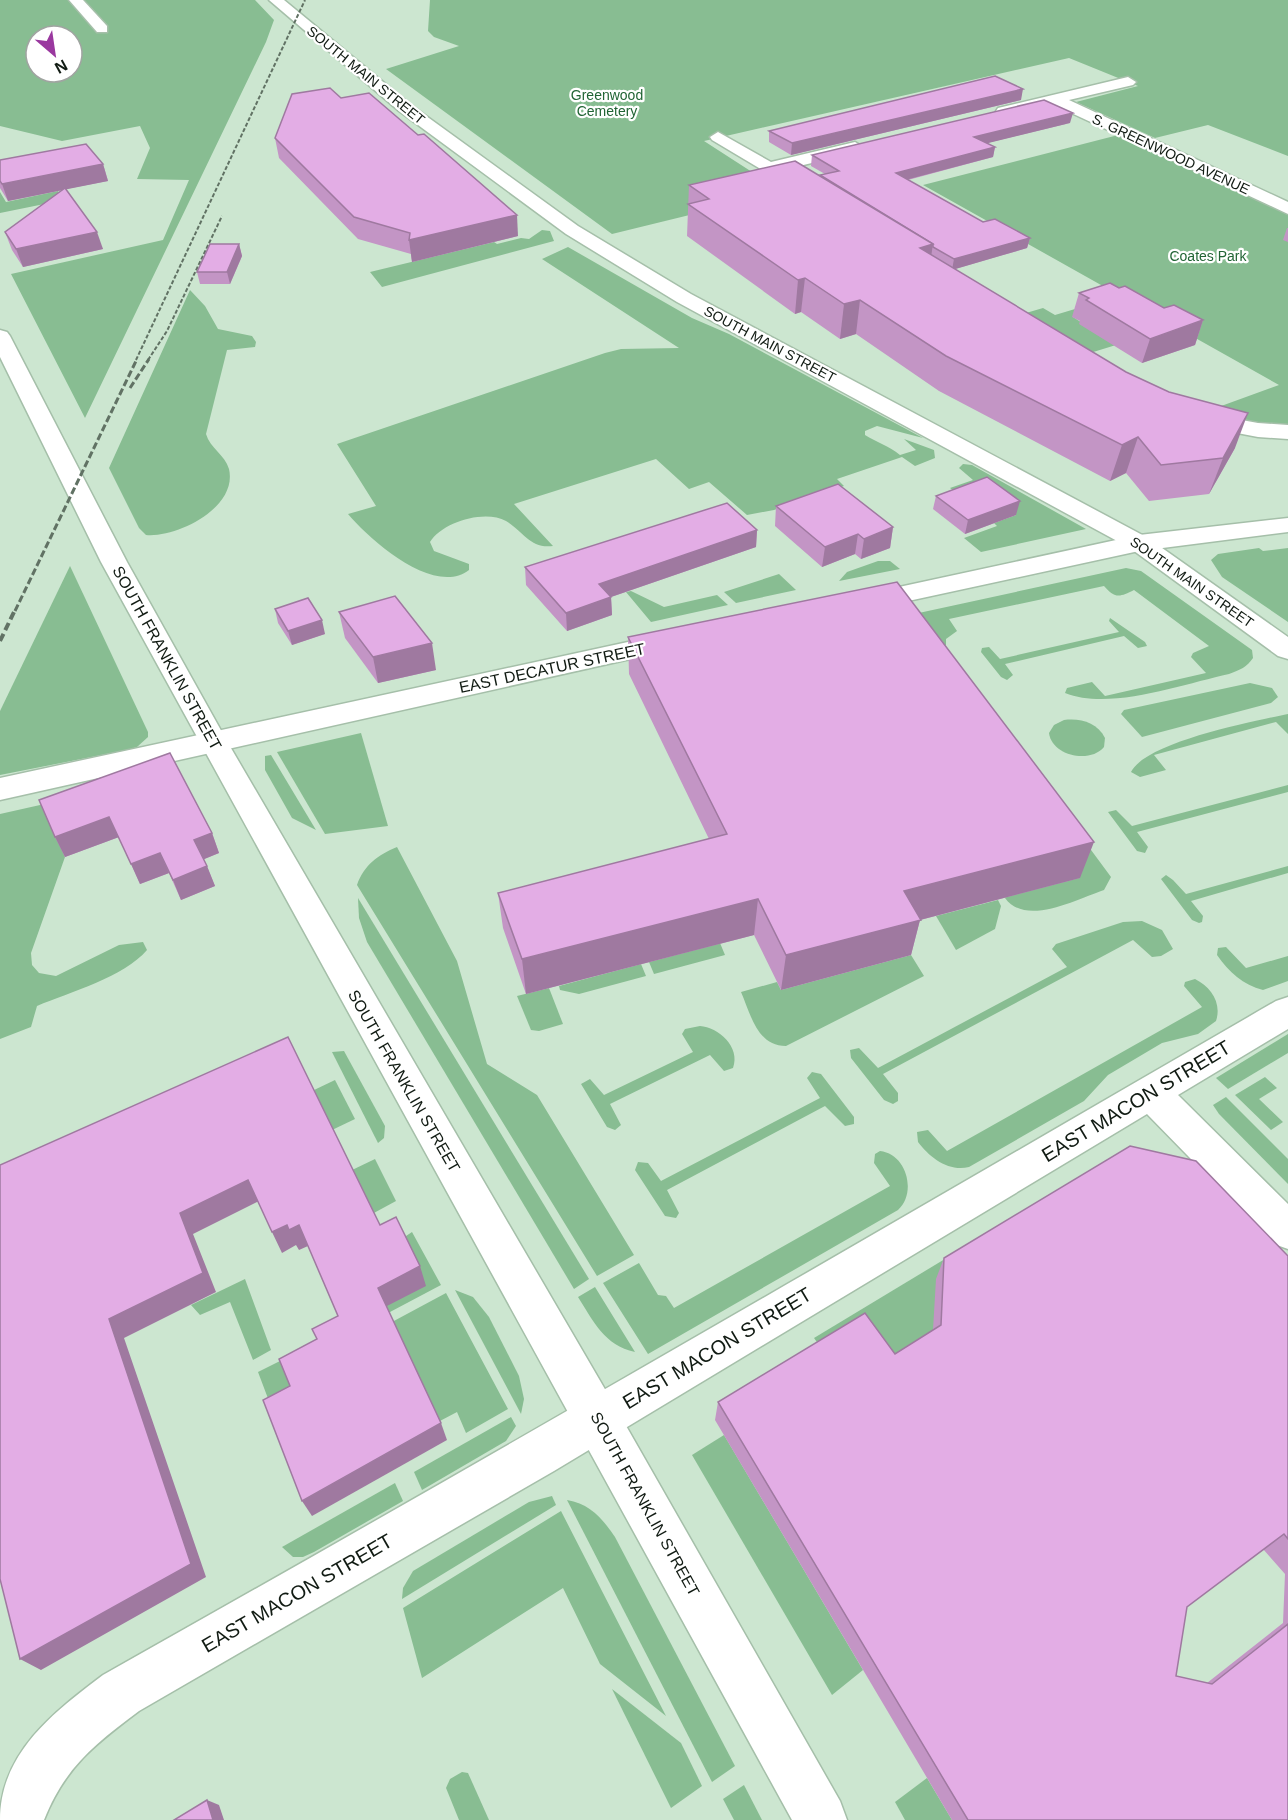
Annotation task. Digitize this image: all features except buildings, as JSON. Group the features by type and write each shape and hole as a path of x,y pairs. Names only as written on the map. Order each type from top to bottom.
{"main road":[{"path":"76,0 102,29"},
{"name":"SOUTH MAIN STREET","path":"276,0 405,108 589,241 684,298 1139,543 1288,650"},
{"path":"985,116 1128,82"},
{"name":"S. GREENWOOD AVENUE","path":"1053,99 1288,208"},
{"path":"718,137 824,202"},
{"path":"769,168 872,143"},
{"name":"SOUTH FRANKLIN STREET","path":"0,336 114,562 213,743 597,1419 821,1820"},
{"path":"1182,414 1234,427 1288,432"},
{"path":"837,608 1139,543 1288,525"},
{"name":"EAST DECATUR STREET","path":"0,789 701,636"},
{"name":"EAST MACON STREET","path":"18,1820 36,1774 73,1729 121,1693 597,1419 1288,1011"},
{"path":"1150,1092 1288,1231"}],"green space":[{"path":"0,0 255,0 274,20 266,42 85,418 11,274 163,240 189,180 137,179 150,148 140,126 62,141 0,126"},
{"name":"Greenwood Cemetery","path":"430,0 1288,0 1288,156 1208,125 1155,138 1076,102 1138,86 1069,58 704,141 783,192 612,234 386,69 459,46 434,37 428,31"},
{"name":"Coates Park","path":"1126,133 1288,209 1288,432 1191,417 1279,385 923,185"},
{"path":"58,191 64,200 0,213 0,192 6,202"},
{"path":"542,230 550,231 554,241 382,287 370,272 494,242 497,244 521,238 529,239"},
{"path":"568,247 692,318 729,334 923,438 877,426 865,431 865,435 869,438 900,455 916,450 904,439 934,450 935,458 915,466 902,457 837,479 844,486 774,510 747,515 709,482 689,489 656,459 514,504 553,546 538,545 506,521 487,516 476,517 454,523 430,542 434,551 469,564 469,570 455,576 438,576 421,571 404,562 371,538 348,514 376,506 337,444 605,353 621,349 679,348 542,259"},
{"path":"190,290 205,306 218,329 252,336 256,342 255,347 227,350 206,434 229,469 229,483 224,496 215,508 188,526 159,535 146,535 139,528 109,468"},
{"path":"1115,297 1073,317 1116,345 1090,353 1026,313 1043,308 1055,315"},
{"path":"963,464 972,465 1086,529 981,552 964,538 997,526 994,523 1016,515 963,498 950,488 973,480 959,468"},
{"path":"1259,548 1263,551 1288,548 1288,622 1222,577 1211,560 1218,554"},
{"path":"878,561 890,561 900,569 839,581 847,572"},
{"path":"70,566 148,732 148,737 137,747 127,750 0,775 0,711"},
{"path":"1126,568 1141,571 1252,650 1253,658 1243,668 1229,674 1169,689 1125,698 1083,698 1065,693 1067,688 1092,682 1105,696 1206,673 1191,657 1193,653 1209,646 1134,590 1115,595 1104,586 949,619 957,631 946,639 946,645 939,647 891,619"},
{"path":"779,574 796,590 736,603 724,592"},
{"path":"631,591 664,607 717,595 728,605 651,622 626,592"},
{"path":"1110,618 1145,642 1147,646 1138,648 1124,636 1005,664 1013,675 1007,680 1001,677 981,652 982,648 989,647 1000,659 1119,632 1109,621"},
{"path":"1250,683 1272,688 1278,697 1271,703 1142,737 1121,714 1124,710"},
{"path":"1288,714 1288,734 1276,722 1154,755 1166,770 1140,777 1131,772 1141,761 1178,742 1202,734"},
{"path":"1064,720 1088,722 1093,725 1105,738 1104,747 1090,755 1072,755 1064,752 1052,741 1049,733 1054,725"},
{"path":"361,733 388,826 325,834 277,752"},
{"path":"271,755 316,830 292,818 265,770 265,756"},
{"path":"1032,770 1111,877 1104,890 1066,904 1038,911 1014,906 1005,898"},
{"path":"178,774 54,832 65,857 31,953 32,965 39,973 56,976 119,945 143,942 147,950 137,960 111,976 37,1006 31,1027 0,1039 0,814"},
{"path":"1288,785 1288,792 1137,832 1148,847 1145,853 1137,851 1108,812 1116,810 1132,826"},
{"path":"397,847 457,961 487,1064 537,1095 634,1255 597,1276 357,885 372,862"},
{"path":"1288,866 1288,873 1191,901 1203,916 1202,922 1199,923 1192,920 1161,879 1166,875 1186,894"},
{"path":"358,898 589,1279 574,1289 367,942 359,918"},
{"path":"998,900 1001,906 995,929 956,950 936,916"},
{"path":"1142,921 1162,930 1173,949 1161,956 1152,957 1133,940 883,1074 898,1093 898,1101 893,1104 884,1100 851,1058 850,1050 859,1048 878,1068 1067,967 1052,949 1056,944 1123,922"},
{"path":"720,943 725,955 654,974 649,962"},
{"path":"1226,947 1246,968 1288,956 1288,981 1263,990 1249,985 1226,967 1217,955 1218,948"},
{"path":"911,955 924,976 786,1046 768,1041 756,1028 741,992 777,982 781,990"},
{"path":"641,964 646,976 579,994 560,990 559,986"},
{"path":"1195,979 1206,986 1214,996 1218,1008 1216,1021 1198,1034 1162,1043 1108,1075 1084,1101 969,1167 947,1166 928,1153 918,1142 917,1132 928,1130 947,1151 1202,1007 1184,986 1185,982"},
{"path":"549,988 563,1024 539,1031 531,1030 517,996"},
{"path":"700,1026 714,1030 731,1046 735,1060 733,1068 724,1071 710,1055 610,1104 621,1125 615,1130 607,1127 581,1084 590,1079 604,1095 693,1052 682,1034 685,1029"},
{"path":"1288,1034 1288,1053 1228,1089 1216,1078"},
{"path":"344,1051 385,1126 384,1138 378,1143 332,1052"},
{"path":"812,1072 821,1074 854,1117 854,1124 845,1126 825,1106 667,1190 679,1213 676,1218 665,1216 635,1170 638,1162 648,1163 661,1181 820,1098 807,1078"},
{"path":"1265,1077 1277,1088 1259,1099 1283,1122 1271,1130 1235,1095"},
{"path":"335,1080 355,1119 332,1130 312,1091"},
{"path":"1226,1097 1288,1159 1288,1184 1219,1114 1213,1105"},
{"path":"880,1151 897,1159 906,1175 907,1194 898,1210 648,1354 603,1283 639,1263 658,1295 666,1296 674,1308 890,1186 874,1163 875,1154"},
{"path":"375,1159 396,1201 372,1214 350,1171"},
{"path":"412,1232 441,1285 322,1348 300,1404 275,1417 258,1372 344,1329 403,1238"},
{"path":"983,1236 932,1344 887,1373 825,1353 814,1338"},
{"path":"245,1279 271,1350 253,1360 230,1302 200,1315 191,1305"},
{"path":"595,1287 635,1352 624,1349 608,1338 595,1324 578,1297"},
{"path":"455,1290 473,1297 489,1317 519,1376 524,1399 521,1414"},
{"path":"446,1293 508,1409 466,1433 457,1412 438,1422 392,1322"},
{"path":"511,1417 516,1426 506,1441 422,1490 414,1472"},
{"path":"724,1435 863,1670 832,1695 692,1455"},
{"path":"395,1483 403,1501 314,1552 303,1557 293,1557 282,1547"},
{"path":"552,1496 556,1505 402,1599 403,1588 413,1571 529,1502"},
{"path":"567,1500 589,1508 615,1537 735,1766 712,1782"},
{"path":"561,1511 666,1716 600,1664 563,1588 422,1678 403,1608"},
{"path":"612,1689 681,1743 702,1786 671,1808"},
{"path":"462,1772 468,1773 489,1820 459,1820 446,1788 450,1779"},
{"path":"927,1778 952,1820 905,1820 895,1802"},
{"path":"744,1785 762,1820 734,1820 723,1799"}],"railway":[{"path":"136,360 305,0"},
{"path":"148,360 167,331 222,216"},
{"path":"15,611 137,359"},
{"path":"130,388 149,359"},
{"path":"0,641 15,610"}]}
